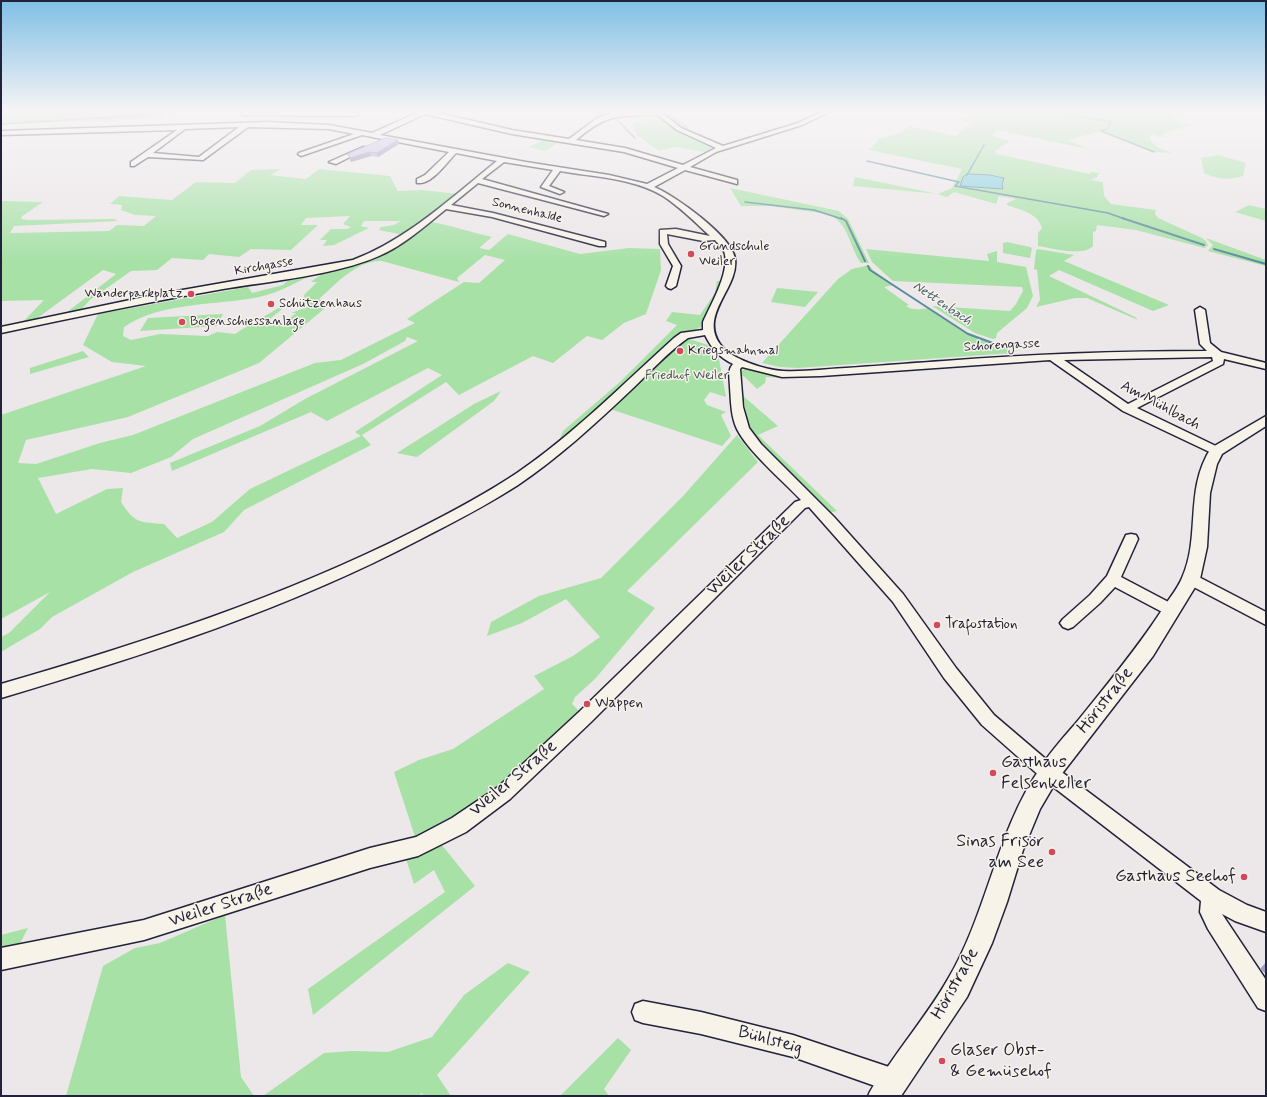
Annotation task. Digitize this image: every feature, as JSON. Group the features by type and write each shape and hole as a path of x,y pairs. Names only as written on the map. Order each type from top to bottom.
{"main road":[{"path":"1216,451 1266,420"},
{"name":"Höristraße","path":"888,1089 961,982 982,936 1011,850 1032,801 1049,773 1146,650 1190,579 1199,547 1202,493 1209,464 1216,451"}],"street":[{"path":"420,181 428,177 442,162"},
{"name":"Kirchgasse","path":"1,330 154,298 324,269 356,262 377,254 404,239 446,207 476,180 499,162"},
{"path":"1,691 107,660 199,628 319,582 392,550 493,494 523,475 602,412 678,340 685,336 708,332 708,322 711,312 722,292 730,270 731,259 727,247 717,237 665,194 647,186 609,177 514,162"},
{"path":"666,162 734,182"},
{"path":"647,186 691,162"},
{"path":"557,170 545,187 560,192"},
{"path":"476,180 604,214"},
{"name":"Sonnenhalde","path":"446,207 493,215 602,244"},
{"path":"671,286 677,266 664,244 663,232 671,232 707,239 717,237"},
{"path":"1127,409 1219,362 1217,354 1205,344 1200,320 1200,310"},
{"name":"Schorengasse","path":"708,332 716,347 726,356 752,367 782,374 821,373 1040,357 1217,354 1266,366"},
{"name":"Am Mühlbach","path":"1053,357 1127,409 1216,451"},
{"path":"740,363 735,368 735,379 737,408 743,429 757,447 829,520 898,598 950,672 988,720 1049,773 1212,897 1242,914 1266,922"},
{"name":"Weiler Straße","path":"1,959 144,930 370,858 418,846 459,825 504,793 585,717 800,505 811,502"},
{"path":"1068,623 1095,599 1113,579 1131,539"},
{"path":"1113,579 1171,610"},
{"path":"1190,579 1266,620"},
{"path":"1212,897 1210,912 1215,922 1266,1000"},
{"name":"Bühlsteig","path":"643,1012 701,1023 793,1046 888,1089"}],"green space":[{"path":"929,162 1035,162 1090,174 1090,172 1099,173 1097,177 1091,180 1103,182 1104,196 1111,204 1156,210 1155,214 1158,218 1202,238 1206,241 1208,246 1204,248 1136,230 1097,225 1096,231 1093,232 1093,246 1088,249 1082,251 1067,251 1038,246 1038,233 1042,228 1040,223 1033,215 1007,205 1007,203 1016,199 999,196 996,204 954,192 947,197 938,194 952,188 962,169","holes":["968,174 1000,176 1003,189 961,186"]},
{"path":"1202,162 1246,163 1243,176 1223,179 1204,173"},
{"path":"281,169 270,175 306,179 319,169 390,176 398,191 421,190 460,194 427,221 492,237 479,248 489,250 508,234 580,254 629,248 660,249 661,270 646,314 624,323 602,340 587,336 553,363 533,356 459,395 446,382 362,435 371,445 244,510 224,532 133,572 52,617 40,629 1,652 1,637 9,633 50,592 1,619 1,415 146,366 112,362 83,345 98,314 248,287 252,293 283,285 290,278 310,276 279,291 259,297 172,308 155,313 124,327 123,336 131,340 160,334 208,336 217,332 235,334 252,323 268,325 255,322 285,304 287,305 265,323 272,326 285,322 296,313 291,313 310,306 307,303 299,307 295,305 305,302 304,295 317,282 311,282 314,279 338,266 324,269 328,263 357,257 384,246 399,234 379,230 381,227 394,225 401,221 364,221 361,226 369,228 334,245 323,246 327,240 320,240 331,229 347,229 351,227 343,224 350,216 306,218 301,225 318,225 291,250 251,249 239,257 209,254 203,260 172,258 157,270 131,271 90,300 78,313 62,316 116,274 103,270 32,322 20,325 44,300 1,301 1,201 43,202 21,217 22,219 27,220 114,219 118,221 14,226 10,233 109,231 117,225 144,226 156,216 135,215 121,210 122,205 110,204 119,196 172,200 196,182 235,183 251,170","holes":["485,255 505,260 479,283 464,282 407,319 415,323 341,360 315,363 133,435 100,443 36,464 18,463 26,440 128,417 259,363 330,304 319,299 340,280 364,264 382,261 459,282 457,278","407,337 418,341 305,399 260,426 170,463 172,471 311,412 327,421 428,368 442,375 355,432 361,436 250,489 212,522 177,538 164,524 144,522 134,518 121,502 123,488 107,489 56,514 38,478 92,469 131,473 171,457 193,439 363,364 405,341"]},
{"path":"855,177 938,194 853,186"},
{"path":"730,188 839,211 848,219 869,263 861,263 845,229 835,218 828,214 770,206 741,206"},
{"path":"1249,205 1266,209 1266,221 1235,212"},
{"path":"1206,238 1266,260 1266,266 1208,251 1213,245"},
{"path":"1007,242 1032,248 1030,258 1003,253 1003,243"},
{"path":"866,249 989,261 987,254 997,251 997,262 1026,267 1033,296 1027,308 997,333 996,338 993,339 975,333 932,306 1010,311 1016,304 1023,291 1022,287 893,281 872,262"},
{"path":"1038,249 1074,255 1064,261 1169,305 1153,311 1059,270 1049,276 1135,317 1138,320 1087,298 1075,298 1036,307 1040,300 1037,270 1034,269 1036,250"},
{"path":"869,265 873,270 894,285 884,287 909,305 906,306 908,308 929,308 964,331 1017,351 1012,353 798,368 780,367 762,363 838,279 852,269"},
{"path":"717,281 722,281 703,326 679,337 555,451 563,431 620,382 677,325 666,321 672,312 700,315 715,293"},
{"path":"777,288 818,292 805,307 771,302"},
{"name":"Bogenschiessanlage","path":"223,314 217,326 140,331 148,318"},
{"name":"Friedhof Weiler","path":"686,338 708,345 709,350 706,353 719,359 726,397 710,392 704,400 707,405 726,412 721,415 731,436 722,446 610,409"},
{"path":"83,351 89,357 30,374 30,368"},
{"path":"748,369 784,378 766,377 765,383 757,389 745,377 740,375 742,370"},
{"path":"501,391 494,401 417,457 397,453 474,404"},
{"path":"743,396 778,426 758,435 837,511 828,513 758,440 749,426"},
{"path":"737,435 758,462 627,591 655,608 595,679 575,697 572,704 590,722 441,844 475,886 313,1015 308,989 445,892 434,870 414,884 406,859 418,846 394,772 419,760 453,749 544,689 534,676 573,656 600,637 566,599 522,623 487,636 491,622 539,596 601,578 684,495"},
{"path":"225,915 241,1077 254,1096 66,1096 103,966 135,948 160,943"},
{"path":"28,928 13,957 1,959 1,935"},
{"path":"508,963 530,972 437,1075 451,1096 423,1096 422,1093 418,1096 263,1096 324,1053 352,1051 388,1052 432,1037 464,995"},
{"path":"618,1038 631,1050 604,1089 609,1096 560,1096"}],"water":[{"path":"968,174 990,175 1004,178 1002,184 1003,189 960,186 963,177"}],"waterway":[{"path":"872,162 959,182 955,186 1108,213 1124,219"},
{"path":"967,175 974,162"},
{"name":"Nettenbach","path":"745,202 814,210 842,219"},
{"name":"Nettenbach","path":"841,218 846,221 865,261"},
{"path":"1124,219 1204,245"},
{"path":"1214,249 1266,264"},
{"name":"Nettenbach","path":"868,266 870,270 968,334 1009,349"}],"place":[{"name":"Grundschule Weiler","path":"691,254"},
{"name":"Wanderparkplatz","path":"191,294"},
{"name":"Schützenhaus","path":"271,304"},
{"name":"Bogenschiessanlage","path":"182,322"},
{"name":"Kriegsmahnmal","path":"680,351"},
{"name":"Trafostation","path":"937,625"},
{"name":"Wappen","path":"587,704"},
{"name":"Gasthaus Felsenkeller","path":"993,773"},
{"name":"Sinas Frisör am See","path":"1052,852"},
{"name":"Gasthaus Seehof","path":"1244,877"},
{"name":"Glaser Obst- & Gemüsehof","path":"942,1061"}]}
